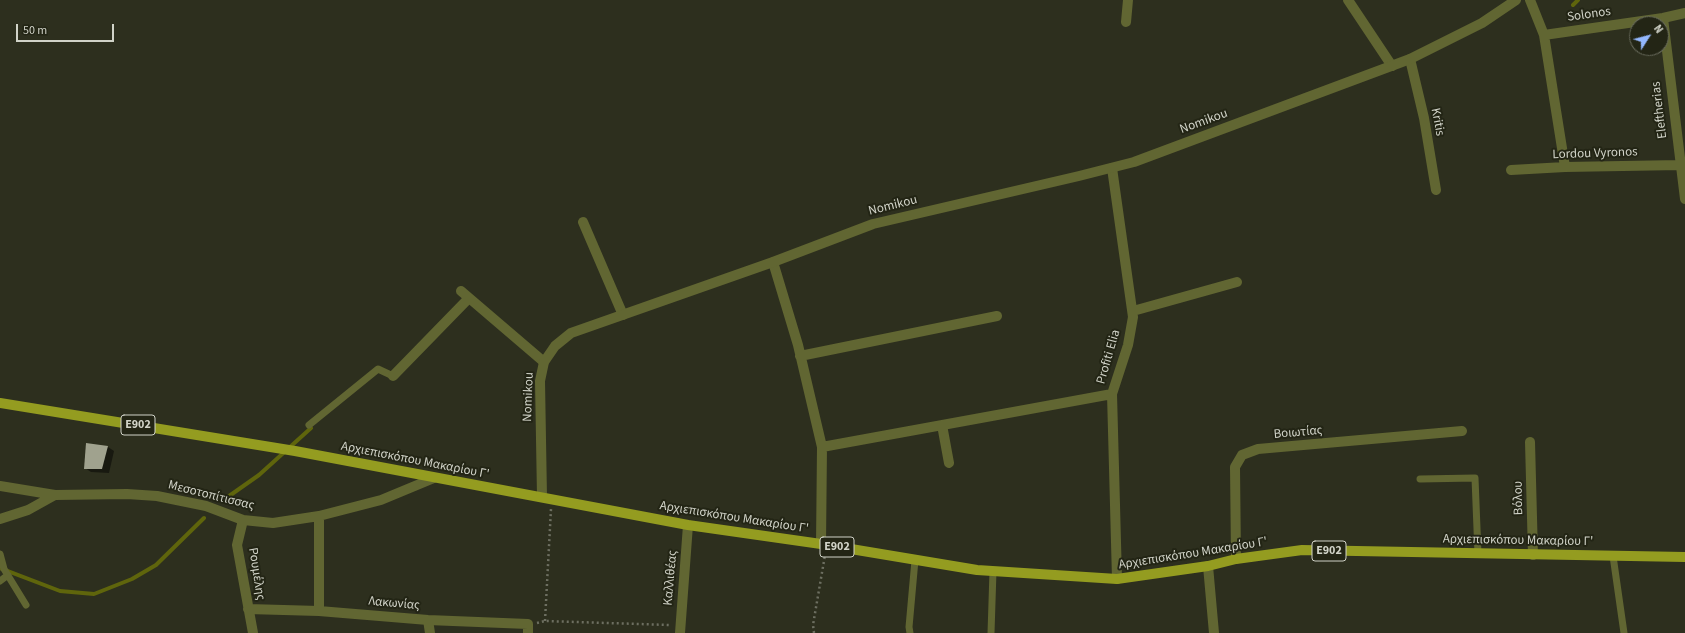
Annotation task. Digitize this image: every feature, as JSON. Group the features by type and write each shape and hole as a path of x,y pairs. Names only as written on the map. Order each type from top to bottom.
{"main road":[{"name":"Αρχιεπισκόπου Μακαρίου Γ'","path":"0,403 295,451 688,525 824,545 976,570 1117,579 1208,566 1236,559 1302,550 1685,557"}],"street":[{"path":"1126,22 1128,0"},
{"path":"1348,0 1392,66"},
{"name":"Nomikou","path":"547,498 540,381 544,362 555,346 571,333 773,262 842,234 873,224 1134,162 1410,59 1482,23 1516,0"},
{"path":"1530,0 1544,34 1565,167"},
{"name":"Solonos","path":"1669,17 1685,13"},
{"name":"Solonos","path":"1544,34 1629,23"},
{"name":"Eleftherias","path":"1667,56 1685,200"},
{"name":"Kritis","path":"1410,59 1424,118 1436,190"},
{"name":"Lordou Vyronos","path":"1511,170 1565,167 1680,165"},
{"name":"Profiti Elia","path":"1112,168 1133,317 1128,345 1112,394 1117,579"},
{"path":"583,222 623,315"},
{"path":"773,262 800,356 822,447 824,545"},
{"path":"1132,311 1236,282"},
{"path":"461,291 468,299 544,362"},
{"path":"393,376 468,299"},
{"path":"800,356 997,316"},
{"path":"822,447 1112,394"},
{"path":"942,425 949,463"},
{"name":"Βοιωτίας","path":"1236,559 1235,467 1242,455 1258,449 1462,432"},
{"name":"Βόλου","path":"1530,442 1533,555"},
{"name":"Μεσοτοπίτισσας","path":"0,486 55,495 127,494 157,496 206,506 243,520 273,523 319,516 381,500 434,478"},
{"path":"0,519 28,510 55,495"},
{"path":"319,516 319,611"},
{"name":"Ρουμέλης","path":"243,520 237,544 253,633"},
{"name":"Καλλιθέας","path":"680,629 688,525"},
{"path":"1208,566 1214,633"},
{"name":"Λακωνίας","path":"248,609 319,611 528,629"},
{"path":"428,620 430,633"}],"lane":[{"path":"308,425 378,369 393,376"},
{"path":"1420,479 1475,478 1478,554"},
{"path":"0,554 4,568 26,605"},
{"path":"1613,556 1624,633"},
{"path":"910,633 909,627 915,560"},
{"path":"991,633 993,571"},
{"path":"0,581 8,575"}],"path":[{"path":"546,621 547,498"},
{"path":"814,633 813,625 824,545"},
{"path":"528,629 546,621 680,629"}],"building":[{"path":"86,443 108,446 102,469 84,469"}],"waterway":[{"path":"1573,5 1578,0"},
{"path":"222,501 259,475 311,428"},
{"path":"0,568 60,591 94,594 132,579 156,565 204,518"}]}
